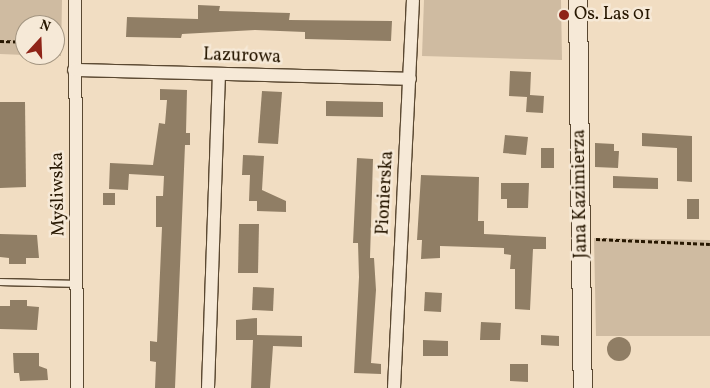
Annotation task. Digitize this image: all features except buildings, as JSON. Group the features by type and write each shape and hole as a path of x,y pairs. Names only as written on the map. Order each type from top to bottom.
{"main road":[{"name":"Jana Kazimierza","path":"578,0 583,388"}],"street":[{"name":"Myśliwska","path":"75,0 77,388"},
{"name":"Pionierska","path":"394,388 414,0"},
{"name":"Lazurowa","path":"74,70 410,79"},
{"path":"208,388 219,74"}],"lane":[{"path":"0,282 77,284"}],"path":[{"path":"0,41 15,42"},
{"path":"590,238 710,244"}],"shaded area":[{"path":"0,0 62,0 62,15 15,15 15,55 0,54"},
{"path":"424,0 561,0 562,60 422,56"},
{"path":"594,238 710,240 710,336 596,336"}],"place":[{"name":"Os. Las 01","path":"564,15"}]}
